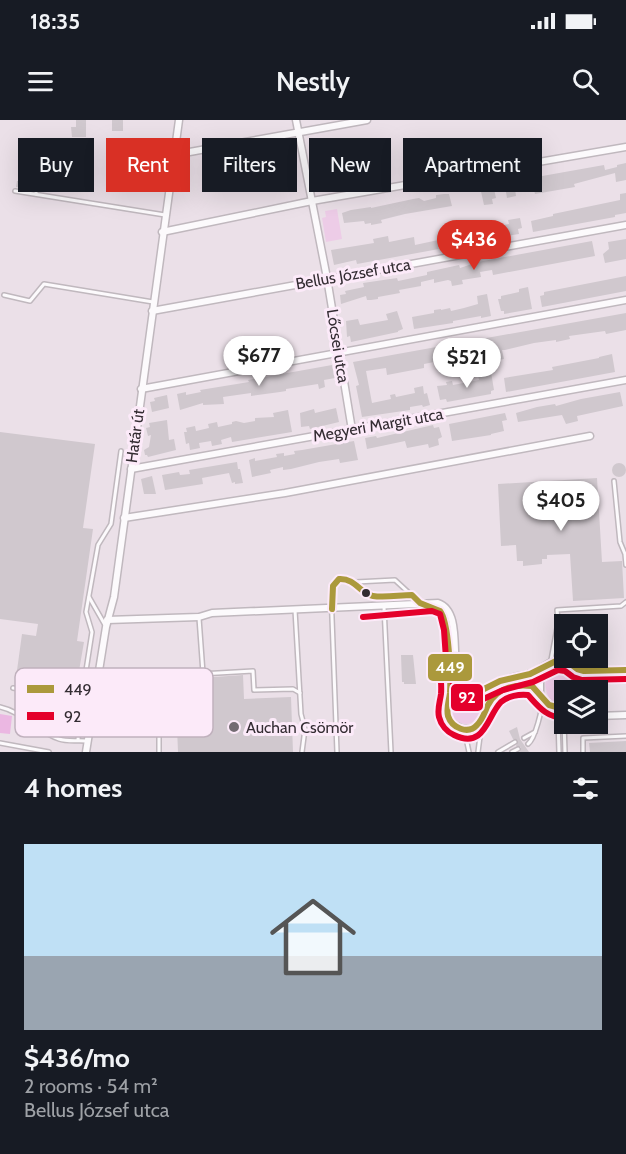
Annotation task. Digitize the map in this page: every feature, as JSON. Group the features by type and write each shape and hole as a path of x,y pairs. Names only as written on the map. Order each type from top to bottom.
{"street":[{"name":"Határ út","path":"175,138 179,120"},
{"name":"Lőcsei utca","path":"296,120 327,278 352,430"},
{"path":"190,152 367,120"},
{"path":"162,232 312,201 626,147"},
{"name":"Határ út","path":"99,668 106,623 114,597 168,192"},
{"name":"Bellus József utca","path":"152,311 626,225"},
{"path":"141,389 626,300"},
{"name":"Megyeri Margit utca","path":"131,469 626,380"},
{"path":"124,519 273,495 590,436"},
{"path":"106,623 199,617 212,613 438,603 446,606 451,613 457,674 461,682 483,701 485,713"},
{"path":"421,604 438,609 445,619 449,701 447,712 455,725 469,729 482,721 492,698 508,688 530,685 554,708"},
{"path":"449,701 460,691 474,692 501,681 530,674 554,663"},
{"path":"543,699 540,676 548,665"},
{"path":"579,668 590,671 625,670"},
{"path":"608,680 625,679"},
{"path":"608,716 626,715"},
{"name":"Határ út","path":"86,752 88,737"}],"lane":[{"path":"15,191 165,215"},
{"path":"4,295 30,301 44,284 153,302"},
{"path":"87,668 92,632 86,612 98,545 111,524 121,451"},
{"path":"614,481 620,542 625,554 626,565"},
{"path":"337,752 332,585 340,579 353,582 395,580 421,604"},
{"path":"353,582 371,597 412,596"},
{"path":"89,596 106,623"},
{"path":"557,614 557,610 621,606 626,602"},
{"path":"384,606 391,752"},
{"path":"295,610 300,714 305,729 302,752"},
{"path":"199,617 203,668"},
{"path":"548,665 554,648"},
{"path":"213,672 253,670 254,690 293,689 300,693"},
{"path":"528,744 532,741 535,732 543,699"},
{"path":"543,699 558,720 559,752"},
{"path":"0,707 15,711"},
{"path":"478,752 482,721"},
{"path":"455,725 465,735 470,752"},
{"path":"524,738 535,732"},
{"path":"564,734 565,752"},
{"path":"583,752 583,738 626,736"},
{"path":"54,737 61,740 87,741"},
{"path":"498,752 515,742"},
{"path":"0,743 49,752"},
{"path":"512,752 518,748"}],"shaded area":[{"path":"337,209 342,239 326,242 322,218 326,217 325,211"},
{"path":"554,668 567,668 573,673 573,680 554,680 554,702 547,694 545,684"},
{"path":"466,696 476,700 480,710 476,720 466,724 456,720 452,710 456,700"},
{"path":"0,714 12,716 10,734 0,733"}],"building":[{"path":"76,120 86,120 86,137 72,137 71,127 76,127"},
{"path":"112,120 123,120 123,131 112,131"},
{"path":"626,163 626,180 616,182 615,173 574,184 575,187 535,194 534,192 542,192 542,176 604,165 605,170 617,167 617,165"},
{"path":"481,192 495,192 496,198 492,199 493,204 484,205"},
{"path":"506,192 515,192 516,196 507,198"},
{"path":"626,193 626,213 533,232 531,221 620,200 620,194"},
{"path":"449,194 452,206 405,214 371,225 371,223 365,224 364,221 344,223 342,213 351,210 419,198 424,201 436,198 436,195"},
{"path":"520,218 522,228 518,229 519,234 494,238 493,234 481,236 482,241 469,243 469,241 438,247 439,249 357,264 356,260 334,265 331,250 374,243 373,239 388,236 389,242 414,237 415,245 443,239 442,232 477,230 509,224 508,220"},
{"path":"626,239 626,259 605,263 603,254 609,249 608,242"},
{"path":"592,241 595,256 493,275 492,270 480,272 481,277 462,280 463,284 452,286 451,281 434,283 434,279 421,282 421,286 399,290 400,293 378,297 378,299 367,300 366,296 341,304 340,295 346,294 345,291 364,287 363,283 397,278 398,281 459,265 460,268 478,262"},
{"path":"626,276 626,291 542,307 540,296 544,295 544,292"},
{"path":"528,287 532,309 504,314 504,311 501,311 498,299 501,299 501,296 519,292 519,289"},
{"path":"487,294 491,316 414,329 412,317 434,313 434,310 450,308 451,311 478,304 477,296"},
{"path":"397,311 403,329 398,332 351,342 350,336 347,337 346,321 358,319 360,325 388,320 386,314"},
{"path":"626,313 626,330 606,334 605,331 569,336 570,339 556,342 556,340 534,343 502,350 504,359 491,361 490,356 471,360 470,355 424,364 424,368 387,375 386,368 366,371 372,403 391,399 390,395 395,394 396,397 415,393 414,388 423,386 424,394 427,393 430,405 362,417 356,386 359,385 353,362"},
{"path":"612,354 615,372 506,392 504,378 553,370 552,367"},
{"path":"332,365 335,378 324,380 325,387 319,389 318,384 251,396 251,393 223,397 224,404 203,405 203,403 180,410 177,394 186,392 186,395 201,392 200,390 249,382 248,380"},
{"path":"491,372 494,390 491,394 447,402 446,399 440,400 437,386 447,385 446,382 452,381 453,385 479,380 478,375"},
{"path":"620,392 623,406 577,416 578,421 566,424 562,415 518,422 516,413"},
{"path":"167,395 169,408 152,412 150,402 155,401 154,398"},
{"path":"336,408 339,422 310,429 309,426 301,427 300,413 314,409 315,413"},
{"path":"288,410 292,432 232,442 231,437 221,440 222,444 212,446 211,441 199,443 200,448 190,450 189,443 186,444 184,432 187,432 186,428 195,426 196,431 209,428 208,424 217,422 218,427 236,421 244,423 255,421 255,418 274,417 273,413"},
{"path":"505,413 507,420 502,421 504,431 452,441 449,424"},
{"path":"167,420 169,440 174,439 176,450 148,457 144,450 149,447 151,435 148,436 146,428 150,427 149,423"},
{"path":"433,425 434,428 439,427 442,437 438,439 439,445 429,448 428,444 407,448 405,441 367,449 365,438 376,436 377,438"},
{"path":"0,432 95,444 83,528 93,529 77,641 84,642 80,668 17,668 22,634 36,636 38,624 0,619"},
{"path":"354,441 358,460 340,463 339,459 283,470 283,467 270,470 271,473 252,477 249,460 277,457 276,454 284,453 284,456 295,454 294,451"},
{"path":"237,462 243,483 232,483 229,473 202,478 203,484 165,490 162,475 179,472 180,475 190,474 189,470"},
{"path":"619,463 624,465 626,470 624,475 619,477 614,475 612,470 614,465"},
{"path":"152,476 156,494 144,494 141,479"},
{"path":"597,478 602,562 622,561 624,598 573,601 570,554 547,555 547,559 542,559 542,564 523,566 523,561 517,561 516,545 501,546 498,484"},
{"path":"401,655 413,655 416,684 402,682"},
{"name":"Auchan Csömör","path":"243,675 244,699 291,697 293,752 178,752 177,737 213,737 213,677"},
{"path":"517,727 520,739 529,752 520,752 521,747 516,746 518,741 513,739 509,731"},
{"path":"626,741 626,752 590,752 589,743"}],"transit line":[{"name":"449","path":"332,609 333,586 339,579 345,579 369,595 387,597 412,595 420,603 440,611 446,626 449,650 450,693 447,713 453,724 461,729 469,730 477,725 492,699 507,688 532,686 549,705 554,706"},
{"name":"92","path":"363,617 432,611 440,614 449,676 457,690 473,702 503,690 533,682 558,670 582,680 626,679"},
{"name":"449","path":"455,656 460,678 476,693 500,681 530,674 556,661 568,662 584,671 626,670"},
{"name":"92","path":"439,661 441,686 439,717 445,728 454,735 464,738 479,735 501,702 517,695 528,695 539,707 554,715"}],"place":[{"name":"Auchan Csömör","path":"234,727"}]}
